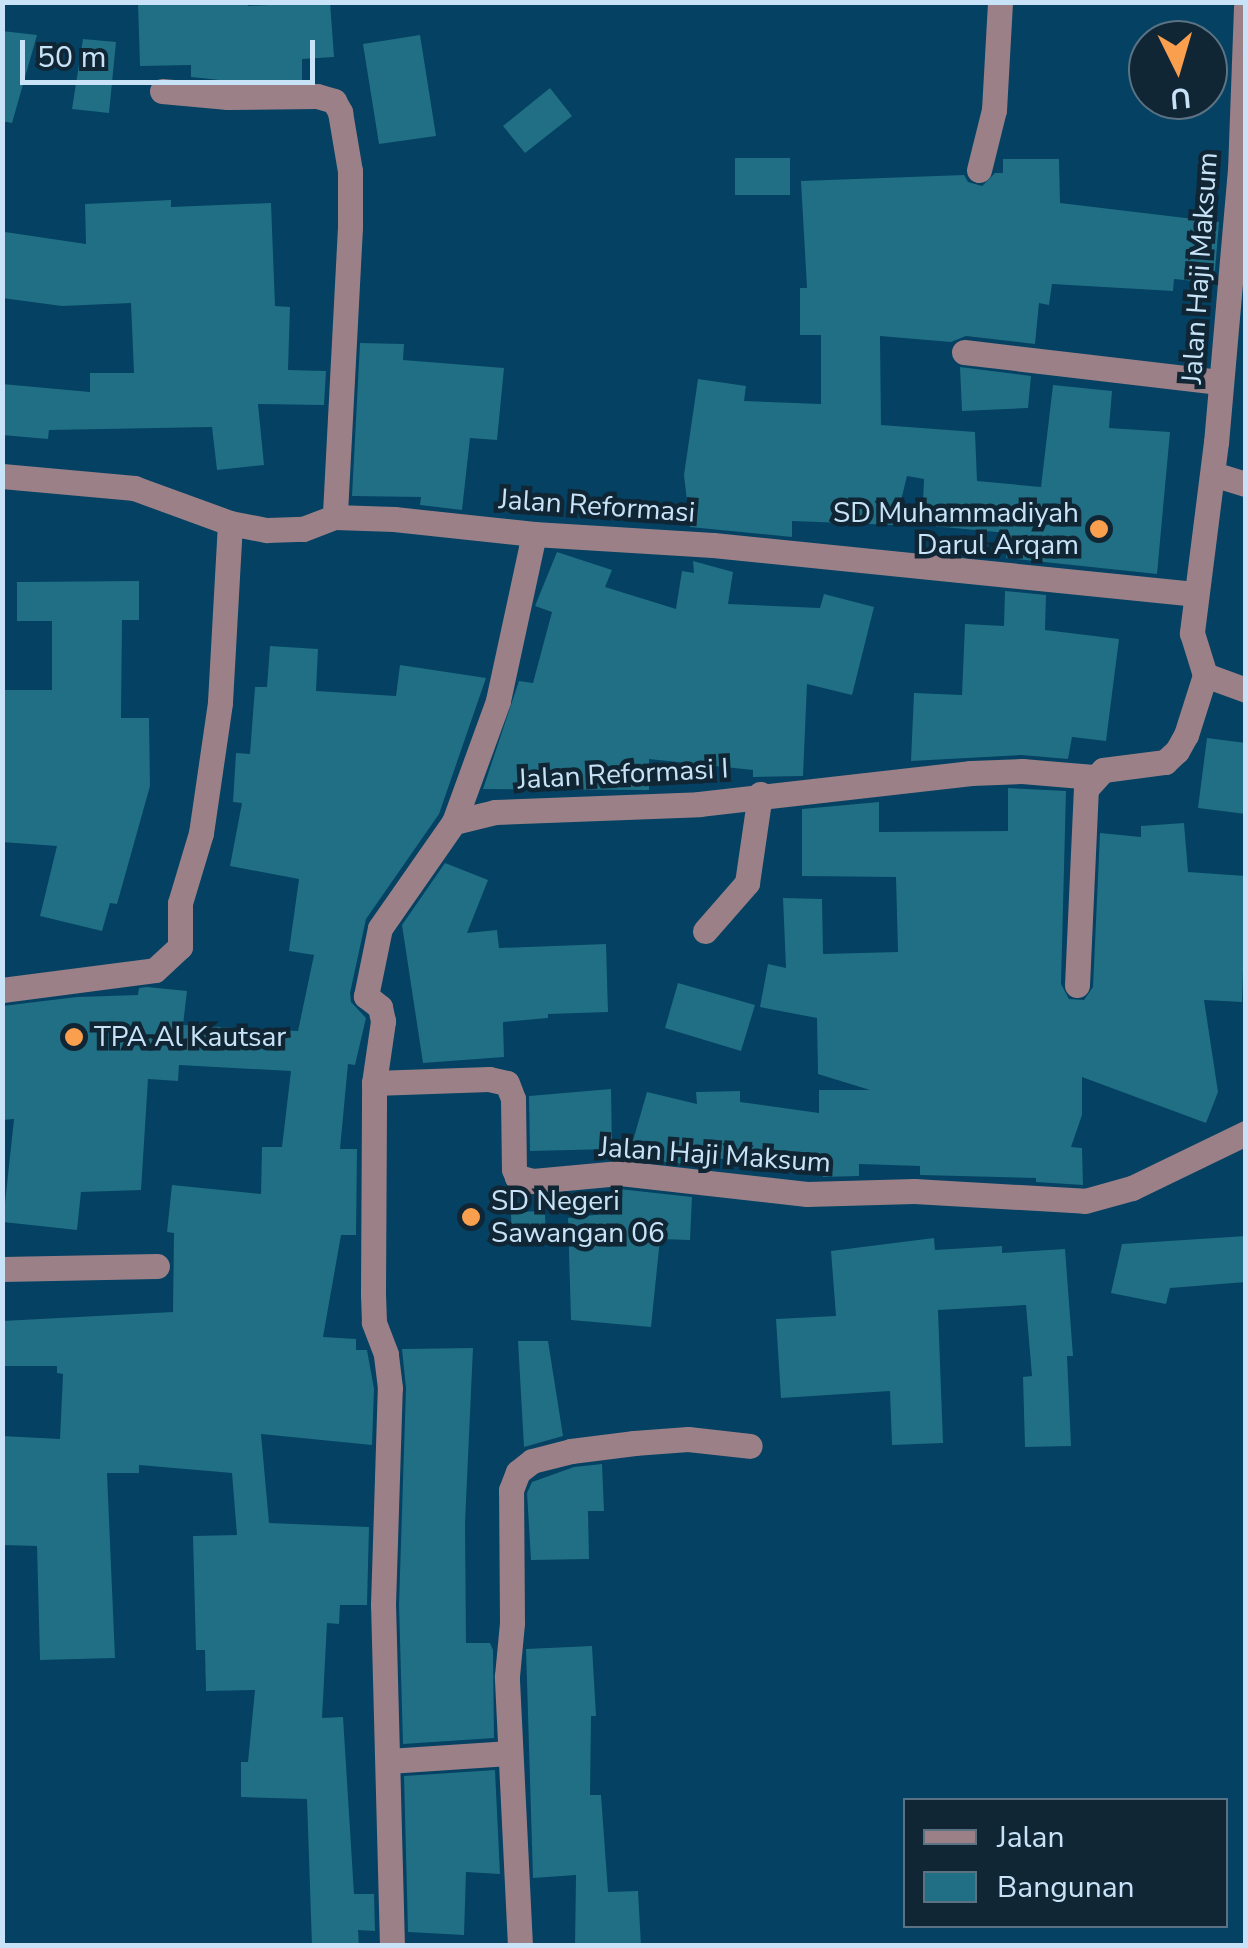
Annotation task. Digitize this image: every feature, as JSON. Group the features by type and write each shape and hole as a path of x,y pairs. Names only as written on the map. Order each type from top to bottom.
{"street":[{"path":"979,170 994,110 1000,2"},
{"name":"Jalan Haji Maksum","path":"1205,675 1192,633 1213,474 1240,169 1246,7"},
{"path":"162,91 228,98 317,96 334,101 340,112 348,140 350,208 334,517"},
{"path":"964,352 1219,382"},
{"path":"1213,474 1246,484"},
{"name":"Jalan Reformasi","path":"2,476 134,488 230,523 283,531 334,517 713,544 1195,594"},
{"path":"2,990 155,970 180,947 180,902 201,833 220,702 230,523"},
{"name":"Jalan Reformasi I","path":"454,822 498,701 534,534"},
{"path":"1205,675 1246,690"},
{"name":"Jalan Reformasi I","path":"454,822 505,811 700,804 760,794 988,772 1094,777 1120,766 1164,762 1177,751 1205,675"},
{"path":"1077,985 1082,813 1086,789 1094,777"},
{"path":"705,931 747,883 760,794"},
{"path":"392,1946 382,1605 390,1388 386,1354 374,1322 374,1083 383,1021 380,1007 366,996 380,928 454,822"},
{"name":"Jalan Haji Maksum","path":"374,1083 489,1079 507,1083 513,1099 514,1168 517,1177 534,1181 620,1173 807,1194 914,1191 1085,1201 1132,1188 1246,1133"},
{"path":"2,1269 156,1266"},
{"path":"520,1946 510,1753 510,1514 511,1490 518,1472 532,1462 571,1451 634,1443 688,1439 750,1446"},
{"path":"388,1761 510,1753"}],"building":[{"path":"248,2 248,6 330,2 334,57 302,59 302,80 229,81 191,77 191,65 140,66 138,3"},
{"path":"2,31 37,35 12,123 2,121"},
{"path":"420,35 436,136 379,144 363,44"},
{"path":"83,39 116,42 109,113 72,109"},
{"path":"550,88 572,116 525,153 503,126"},
{"path":"735,158 790,158 790,195 735,195"},
{"path":"1003,159 1059,159 1060,203 1219,222 1214,283 1174,279 1173,291 1052,284 1049,305 1039,303 1035,344 966,336 951,342 880,336 881,425 975,432 977,481 1041,487 1053,385 1112,391 1109,428 1170,432 1157,574 1006,558 1007,533 922,525 924,479 907,476 895,525 792,521 792,537 690,527 684,475 698,379 746,386 744,401 821,404 821,335 800,335 800,288 807,288 801,181 964,175 968,182 982,186 995,173 1003,173"},
{"path":"171,200 171,207 271,203 275,306 290,307 288,370 326,371 324,405 258,404 264,465 217,470 212,427 49,430 48,439 2,435 2,384 90,392 90,373 134,373 131,303 62,306 2,298 5,232 86,244 85,204"},
{"path":"360,343 404,344 403,360 504,368 497,440 470,438 462,510 420,505 421,497 352,496"},
{"path":"960,367 1031,376 1028,408 962,411"},
{"path":"557,552 612,570 605,587 676,609 682,571 694,573 693,561 733,572 728,604 820,608 824,594 874,607 852,695 807,684 803,776 753,777 753,770 649,759 649,790 483,789 519,681 533,683 552,612 535,606"},
{"path":"139,581 139,620 122,620 121,718 149,718 150,786 117,904 110,903 102,931 40,916 57,846 2,842 2,690 52,690 52,621 17,621 17,582"},
{"path":"1005,591 1046,595 1045,630 1119,639 1106,741 1072,737 1068,759 1021,755 911,761 914,693 962,695 965,624 1004,626"},
{"path":"270,646 318,649 316,691 396,696 400,665 486,678 439,814 366,919 350,993 351,1002 366,1018 355,1065 348,1064 340,1149 357,1149 356,1235 341,1235 323,1337 356,1339 356,1350 367,1350 374,1389 372,1445 261,1434 269,1523 369,1527 367,1605 340,1605 339,1624 327,1623 322,1718 343,1717 354,1894 374,1894 375,1931 358,1930 359,1946 312,1946 307,1799 241,1797 241,1762 248,1762 255,1690 206,1691 205,1650 196,1650 193,1536 237,1535 232,1473 139,1465 139,1473 107,1473 115,1658 40,1660 37,1546 2,1545 2,1436 60,1439 63,1374 57,1373 57,1366 2,1366 2,1321 173,1312 174,1233 167,1232 172,1185 261,1194 262,1147 282,1147 291,1071 179,1065 178,1081 148,1079 141,1190 81,1192 77,1230 3,1222 14,1119 2,1120 2,1006 138,995 139,988 147,987 187,991 183,1025 298,1031 314,955 289,951 299,879 230,866 242,803 233,802 236,753 250,754 255,687 267,687"},
{"path":"1207,738 1246,743 1246,814 1198,808"},
{"path":"1008,788 1066,791 1061,984 1069,999 1084,1000 1093,987 1100,833 1141,837 1141,826 1184,823 1188,872 1246,876 1242,1002 1204,1000 1218,1092 1206,1123 1082,1077 1082,1115 1071,1147 1082,1148 1083,1185 1036,1182 1036,1178 920,1175 920,1166 859,1164 859,1176 823,1177 823,1173 694,1155 694,1165 628,1158 647,1092 697,1104 696,1092 740,1091 740,1102 819,1113 819,1090 870,1090 818,1074 817,1018 760,1007 768,964 786,968 783,898 822,899 823,954 898,952 896,877 802,876 802,809 879,802 879,832 1008,831"},
{"path":"445,863 488,880 467,933 497,930 499,948 606,944 608,1012 548,1014 548,1018 503,1022 504,1057 423,1063 402,925"},
{"path":"678,983 755,1005 741,1051 665,1028"},
{"path":"611,1089 612,1149 530,1151 529,1096"},
{"path":"619,1189 692,1197 690,1240 660,1239 651,1327 571,1320 568,1218 612,1213"},
{"path":"545,1211 546,1244 512,1246 511,1212"},
{"path":"1246,1236 1246,1282 1170,1288 1166,1304 1111,1293 1122,1244"},
{"path":"934,1238 935,1250 1002,1246 1002,1253 1065,1249 1073,1356 1067,1356 1071,1446 1025,1447 1023,1377 1032,1376 1026,1305 938,1310 943,1443 892,1445 890,1391 781,1398 776,1319 836,1316 831,1251"},
{"path":"518,1341 548,1341 563,1436 524,1447"},
{"path":"473,1348 465,1523 466,1643 490,1643 493,1650 494,1738 403,1744 399,1605 406,1388 402,1349"},
{"path":"602,1464 604,1511 588,1511 589,1559 531,1560 527,1493 532,1482 574,1467"},
{"path":"592,1646 596,1716 591,1716 590,1795 601,1795 608,1892 638,1891 641,1946 575,1946 576,1875 533,1878 526,1649"},
{"path":"495,1770 500,1874 466,1872 464,1935 408,1932 404,1776"}],"place":[{"name":"SD Muhammadiyah Darul Arqam","path":"1099,529"},
{"name":"TPA Al Kautsar","path":"74,1037"},
{"name":"SD Negeri Sawangan 06","path":"471,1217"}]}
